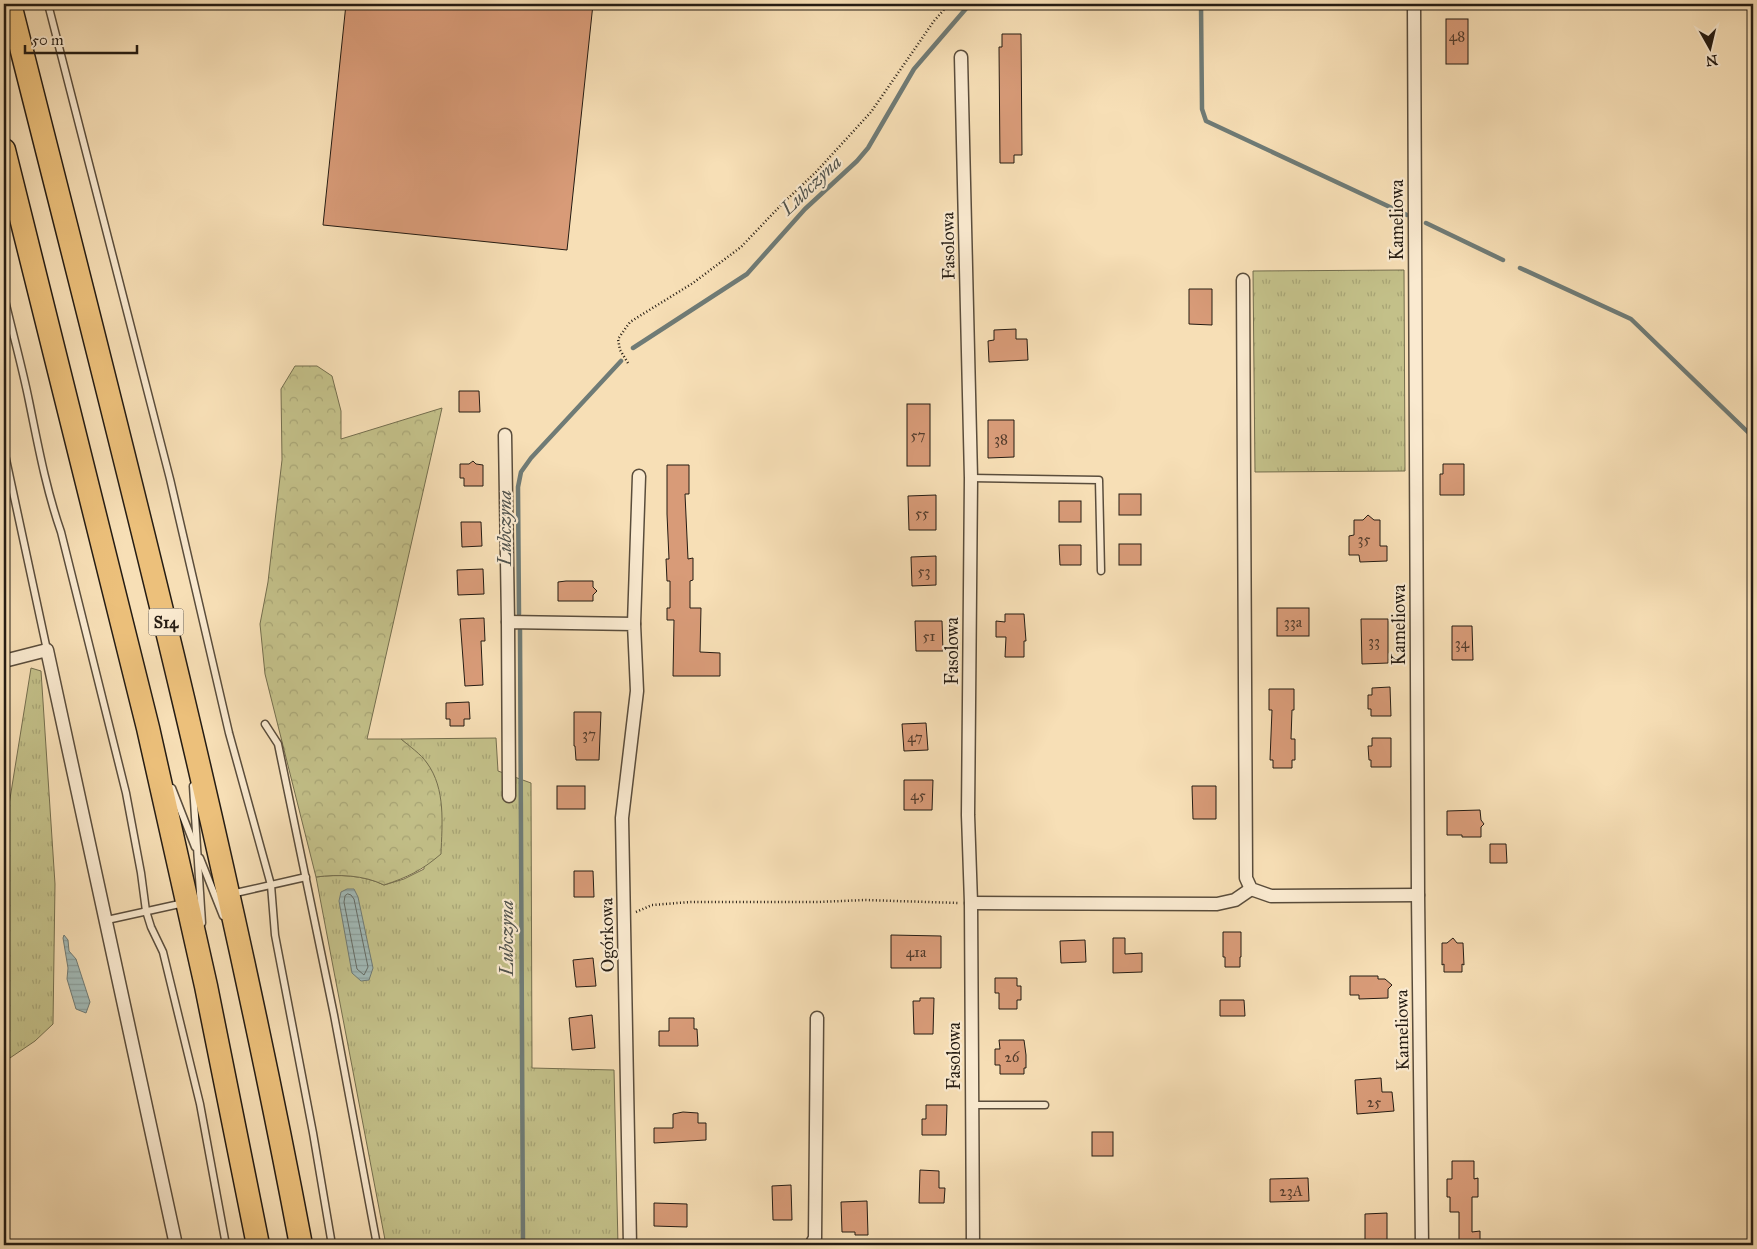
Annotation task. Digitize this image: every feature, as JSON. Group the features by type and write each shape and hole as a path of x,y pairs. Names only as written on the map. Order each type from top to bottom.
{"highway":[{"name":"S14","path":"10,4 189,717 247,978 302,1245"},
{"name":"S14","path":"4,150 148,728 206,986 258,1245"}],"street":[{"name":"Kameliowa","path":"1414,4 1418,894 1422,1245"},
{"name":"Fasolowa","path":"961,57 970,478 968,815 971,904 973,1245"},
{"path":"1243,280 1246,878 1251,889 1271,896 1418,894"},
{"path":"505,435 509,796"},
{"name":"Ogórkowa","path":"630,1245 622,818 637,690 634,624 639,476"},
{"path":"508,622 634,624"},
{"path":"4,661 48,650 176,1245"},
{"path":"971,904 1217,904 1235,900 1251,889"},
{"path":"811,1245 815,1238 817,1018"}],"lane":[{"path":"48,4 168,470 229,732 271,885 274,935 314,1134 332,1245"},
{"path":"4,296 53,510 61,532 126,794 142,873 146,911 151,928 163,952 195,1085 226,1245"},
{"path":"4,450 48,650"},
{"path":"970,478 1099,480 1101,571"},
{"path":"189,717 192,766"},
{"path":"265,724 278,744 306,877 377,1245"},
{"path":"148,728 166,773"},
{"path":"192,775 202,929"},
{"path":"169,782 226,924"},
{"path":"229,894 306,877"},
{"path":"107,920 187,902"},
{"path":"229,933 247,978"},
{"path":"203,939 206,986"},
{"path":"972,1105 1045,1105"}],"path":[{"path":"628,364 620,350 618,339 630,322 693,283 741,247 816,172 871,112 934,21 949,4"},
{"path":"624,919 633,913 652,906 691,902 865,900 971,904"}],"green space":[{"path":"1404,270 1405,471 1255,472 1253,271"},
{"path":"295,366 317,366 332,376 341,411 341,439 442,408 367,739 401,739 427,763 437,784 442,807 441,854 414,873 384,885 368,879 351,876 316,877 265,674 260,624 268,582 282,460 281,389"},
{"path":"31,668 41,671 55,884 53,1024 35,1041 4,1062 4,836"},
{"path":"496,738 498,771 531,783 532,1068 614,1070 618,1245 386,1245 316,877 351,876 368,879 384,885 404,879 424,869 427,763 401,739"}],"water":[{"path":"347,889 354,889 358,897 373,968 369,980 361,981 352,973 339,901 341,892"},
{"path":"64,935 68,940 69,951 76,959 90,1002 86,1013 76,1009 67,979 68,968"}],"building":[{"path":"346,4 593,4 567,250 323,225"},
{"path":"1446,19 1468,19 1468,64 1446,64"},
{"path":"1002,34 1021,34 1022,155 1014,155 1014,163 1000,163 999,47 1002,47"},
{"path":"1189,289 1212,289 1212,325 1189,324"},
{"path":"1016,329 1016,339 1027,339 1028,360 989,362 988,341 994,340 994,330"},
{"path":"459,391 479,391 480,412 459,412"},
{"path":"907,404 930,404 930,466 907,466"},
{"path":"988,420 1014,420 1014,457 988,458"},
{"path":"473,461 476,464 483,465 483,486 464,486 464,478 460,478 460,464 469,464"},
{"path":"1443,464 1464,464 1464,495 1440,495 1440,474 1443,474"},
{"path":"667,465 689,465 689,494 685,494 688,559 693,558 693,580 690,581 690,608 701,608 700,652 720,653 720,676 673,676 674,620 667,620 667,608 670,608 670,581 667,581 666,559 669,559"},
{"path":"1119,494 1141,494 1141,515 1119,515"},
{"path":"936,495 936,530 909,530 908,496"},
{"path":"1059,501 1081,501 1081,522 1059,522"},
{"path":"1368,515 1374,520 1380,520 1380,546 1387,546 1387,561 1360,562 1359,555 1349,555 1349,536 1354,535 1354,520 1363,520"},
{"path":"461,522 481,522 482,546 462,547"},
{"path":"1119,544 1141,544 1141,565 1119,565"},
{"path":"1059,545 1081,545 1081,565 1060,565"},
{"path":"936,556 936,585 912,586 911,557"},
{"path":"483,569 484,594 458,595 457,570"},
{"path":"593,581 593,587 597,591 593,595 593,601 558,601 558,582"},
{"path":"1277,608 1309,608 1309,636 1277,636"},
{"path":"1005,614 1024,614 1026,641 1024,641 1024,657 1005,657 1006,637 996,637 996,621 1005,622"},
{"path":"484,618 485,641 481,641 483,685 465,686 460,619"},
{"path":"1361,619 1388,619 1388,663 1362,664"},
{"path":"915,621 942,621 943,651 916,651"},
{"path":"1452,626 1472,626 1473,660 1452,660"},
{"path":"1390,687 1391,716 1371,716 1371,709 1368,709 1368,695 1372,695 1372,688"},
{"path":"1269,689 1294,689 1291,739 1295,739 1295,760 1292,760 1292,768 1273,768 1273,760 1270,760 1272,710 1269,710"},
{"path":"469,702 470,719 464,719 464,726 450,726 450,719 446,719 446,703"},
{"path":"574,712 601,712 599,760 576,760"},
{"path":"926,723 928,750 904,751 902,724"},
{"path":"1372,738 1391,738 1391,767 1371,767 1368,746 1372,746"},
{"path":"904,780 933,780 932,810 904,810"},
{"path":"557,786 585,786 585,809 557,809"},
{"path":"1192,786 1216,786 1216,819 1193,819"},
{"path":"1480,810 1481,820 1484,824 1481,827 1481,837 1447,835 1447,811"},
{"path":"1490,844 1506,844 1507,863 1490,863"},
{"path":"574,871 593,871 594,897 574,897"},
{"path":"1223,932 1241,932 1240,967 1225,967"},
{"path":"891,935 941,936 941,968 891,968"},
{"path":"1113,938 1125,938 1125,954 1142,953 1142,972 1113,973"},
{"path":"1453,938 1457,943 1463,943 1464,965 1462,964 1462,972 1444,972 1444,964 1442,965 1442,943 1447,943"},
{"path":"1085,940 1086,962 1061,963 1060,941"},
{"path":"593,958 596,986 576,987 573,960"},
{"path":"1350,976 1378,976 1378,979 1385,979 1392,985 1388,989 1388,998 1359,999 1359,995 1350,995"},
{"path":"995,978 1017,978 1017,986 1021,986 1021,1000 1017,1000 1017,1009 999,1009 999,993 995,993"},
{"path":"920,998 934,998 933,1034 914,1034 913,1001 920,1001"},
{"path":"1220,1000 1244,1000 1245,1016 1220,1016"},
{"path":"592,1015 595,1048 572,1050 569,1018"},
{"path":"669,1018 694,1018 694,1029 697,1029 698,1046 659,1046 659,1031 669,1031"},
{"path":"999,1040 1024,1040 1026,1068 1024,1068 1024,1074 1000,1074 1000,1065 995,1065 995,1049 1000,1049"},
{"path":"1381,1078 1382,1092 1392,1092 1394,1111 1357,1114 1355,1080"},
{"path":"926,1105 947,1105 946,1135 922,1135 922,1119 926,1119"},
{"path":"683,1112 698,1113 698,1123 706,1123 706,1140 654,1143 654,1128 673,1128 673,1114"},
{"path":"1092,1132 1113,1132 1113,1156 1092,1156"},
{"path":"1452,1161 1474,1161 1474,1179 1478,1178 1478,1197 1472,1197 1472,1232 1480,1231 1480,1245 1459,1244 1459,1212 1450,1212 1450,1197 1447,1197 1447,1179 1452,1179"},
{"path":"920,1170 939,1171 939,1188 945,1188 944,1203 919,1203"},
{"path":"1308,1178 1309,1201 1270,1202 1270,1179"},
{"path":"791,1185 792,1220 773,1220 772,1186"},
{"path":"867,1201 868,1235 842,1232 841,1202"},
{"path":"654,1203 687,1204 687,1227 654,1226"},
{"path":"1387,1213 1387,1245 1365,1245 1365,1214"}],"waterway":[{"name":"Lubczyna","path":"633,348 747,274 805,209 857,161 868,148 914,69 970,4"},
{"path":"1201,4 1202,109 1206,121 1407,215"},
{"path":"1426,223 1503,260"},
{"path":"1520,268 1631,319 1753,437"},
{"name":"Lubczyna","path":"519,614 518,487 521,472 531,458 621,361"},
{"name":"Lubczyna","path":"520,630 523,1245"}]}
